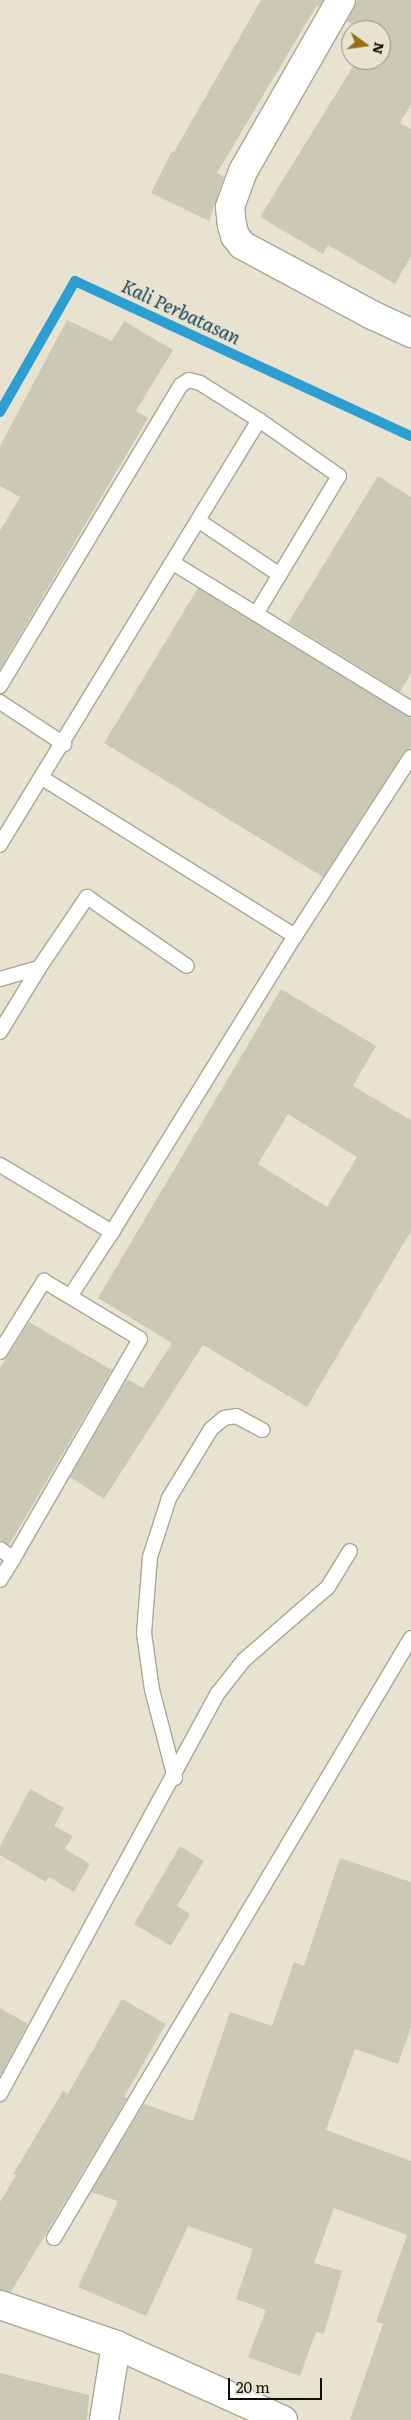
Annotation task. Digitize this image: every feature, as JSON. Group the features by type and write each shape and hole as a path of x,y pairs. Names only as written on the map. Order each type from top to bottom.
{"street":[{"path":"342,0 243,171 230,207 232,224 235,236 242,245 372,316 410,330"},
{"path":"0,2305 116,2345 283,2420"},
{"path":"104,2420 116,2345"}],"lane":[{"path":"0,686 180,385 189,380 200,383 259,420 339,476 256,614"},
{"path":"0,845 64,744 259,420"},
{"path":"199,521 280,575"},
{"path":"173,563 411,709"},
{"path":"0,702 64,744"},
{"path":"72,1296 295,936 411,757"},
{"path":"42,778 295,936"},
{"path":"0,1032 39,968 87,897 188,966"},
{"path":"0,979 39,968"},
{"path":"0,1165 112,1232"},
{"path":"0,1352 44,1281 72,1296 140,1339 0,1580"},
{"path":"175,1778 152,1690 144,1633 150,1557 169,1498 211,1429 224,1418 236,1416 262,1430"},
{"path":"0,1549 13,1559"},
{"path":"0,2094 175,1778 218,1693 244,1660 328,1588 350,1551"},
{"path":"54,2238 411,1638"}],"building":[{"path":"261,0 323,0 319,7 317,5 217,173 224,177 209,221 151,193 172,151 174,152"},
{"path":"357,0 411,0 411,104 400,123 411,129 411,256 395,284 328,245 323,254 260,217 351,70 391,70 391,20 347,20"},
{"path":"67,320 112,341 124,321 173,350 136,411 148,418 0,669 0,531 20,497 0,486 0,446"},
{"path":"378,476 411,497 411,673 400,692 288,623"},
{"path":"198,588 411,718 411,747 404,752 323,877 104,743"},
{"path":"281,989 376,1046 353,1086 411,1120 411,1231 307,1407 203,1345 104,1499 70,1477 127,1379 143,1388 172,1343 98,1298","holes":["288,1114 357,1157 327,1207 258,1164"]},
{"path":"29,1322 112,1370 9,1545 0,1540 0,1368"},
{"path":"30,1789 64,1808 54,1826 73,1836 65,1849 90,1864 74,1892 49,1877 46,1882 0,1855 0,1846"},
{"path":"180,1846 204,1861 177,1906 190,1914 171,1946 134,1924"},
{"path":"340,1858 411,1882 411,2027 398,2064 355,2049 326,2130 411,2161 411,2420 350,2420 383,2324 376,2322 407,2235 334,2208 314,2263 342,2271 324,2334 316,2332 300,2376 248,2357 266,2310 236,2299 253,2249 188,2226 146,2316 78,2287 118,2201 91,2192 144,2104 193,2121 230,2012 272,2026 294,1962 304,1966"},
{"path":"122,1999 166,2024 124,2097 127,2098 11,2292 0,2290 0,2202 16,2175 13,2174 63,2091 68,2094"},
{"path":"0,2008 28,2024 0,2076"},
{"path":"0,2373 89,2395 87,2420 0,2420"}],"waterway":[{"name":"Kali Perbatasan","path":"0,412 75,281 411,436"}]}
